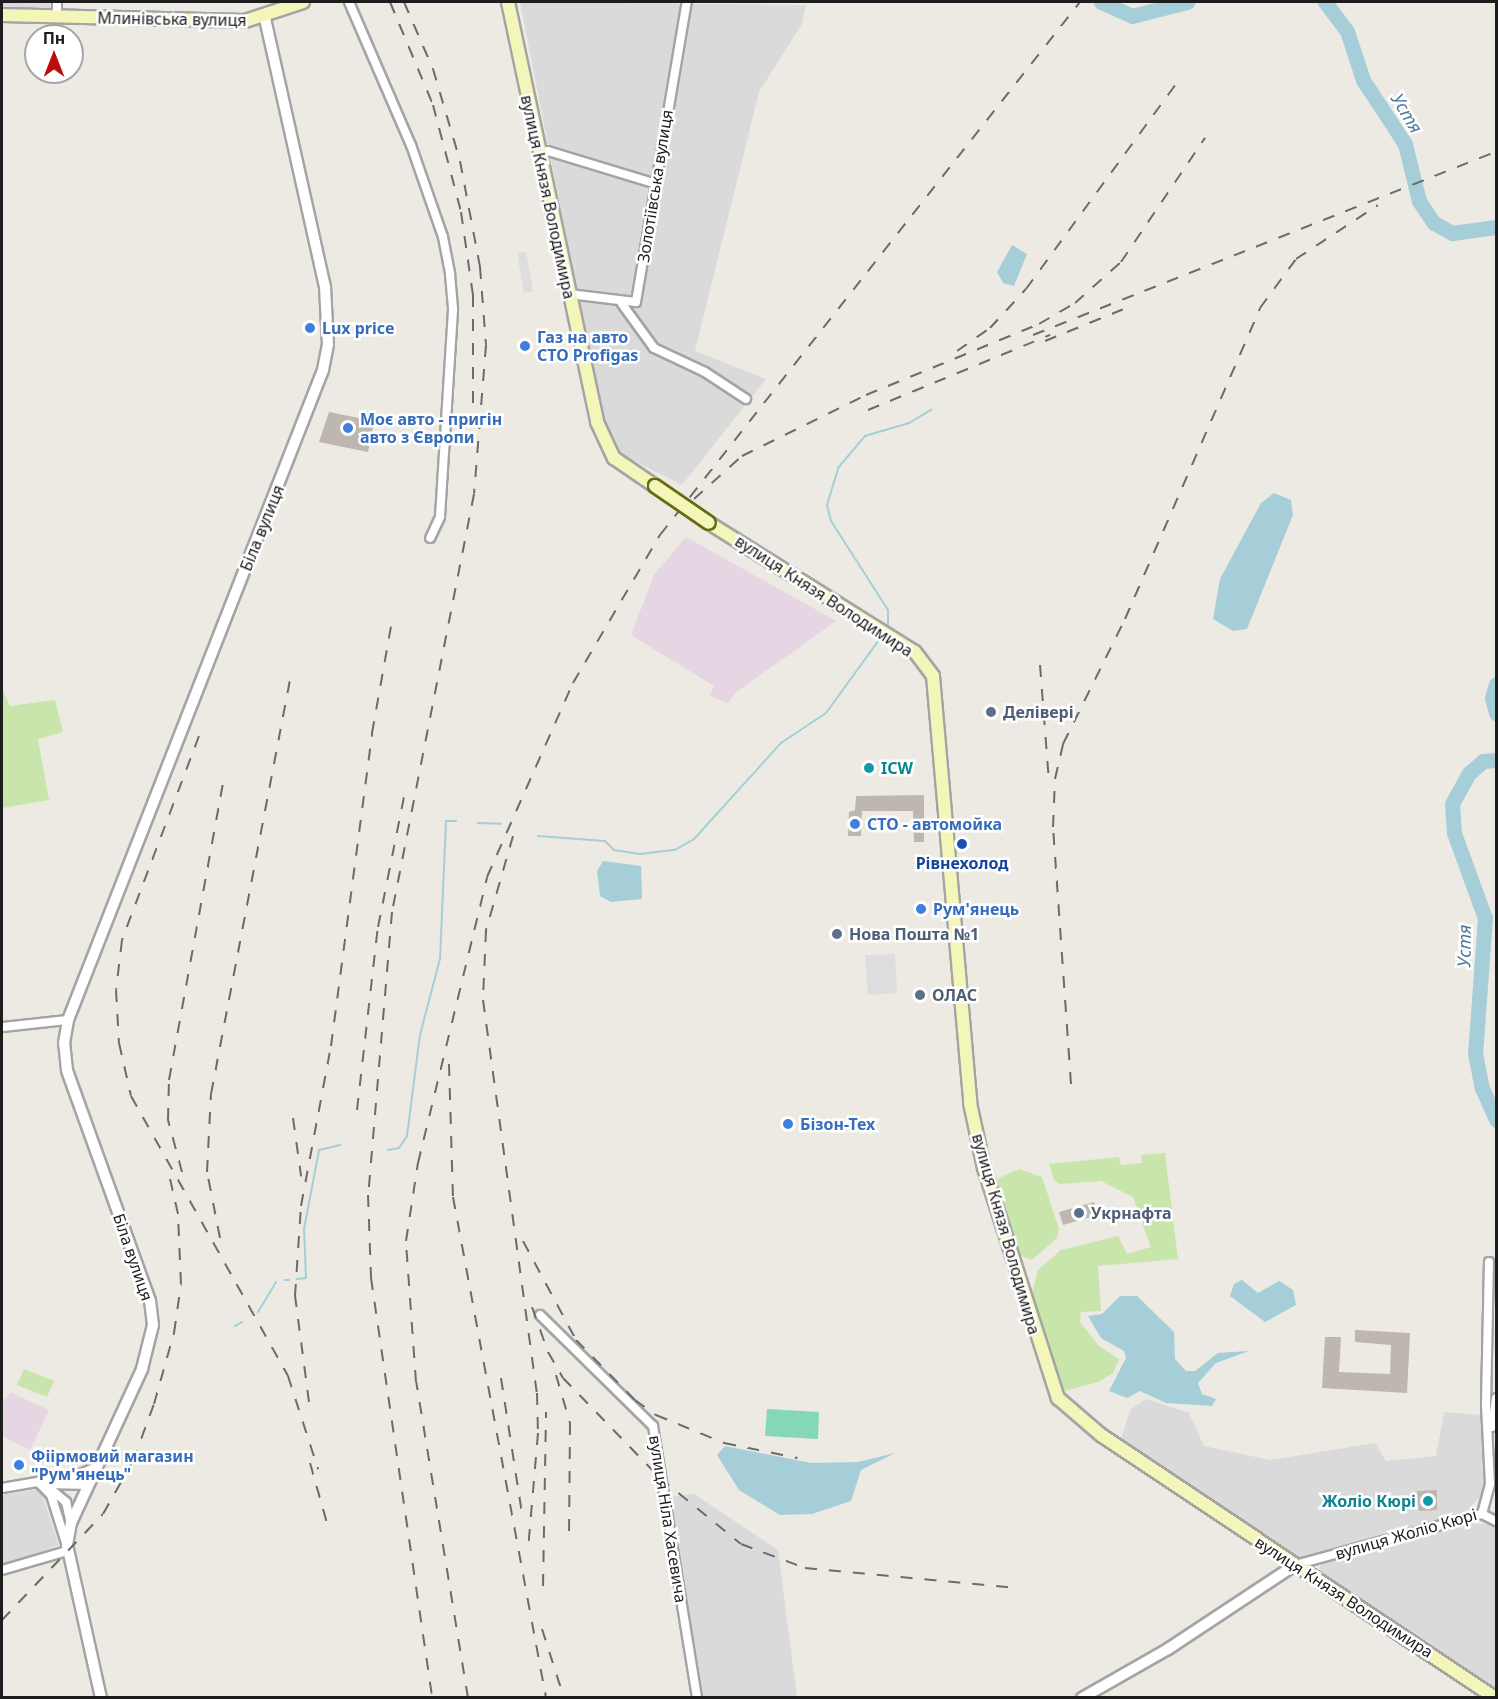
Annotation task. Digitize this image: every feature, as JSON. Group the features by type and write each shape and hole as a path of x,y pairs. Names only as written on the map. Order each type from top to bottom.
{"main road":[{"name":"Млинівська вулиця","path":"2,15 244,21 265,18 303,2"},
{"name":"вулиця Князя Володимира","path":"508,2 538,152 603,441 614,458 709,523 915,652 933,676 970,1103 984,1168 1058,1398 1101,1435 1496,1698"}],"street":[{"path":"57,2 57,17"},
{"path":"349,2 411,145 443,237 450,274 453,310 440,517 430,538"},
{"name":"Золотіївська вулиця","path":"622,304 637,300 653,183 687,2"},
{"name":"Біла вулиця","path":"101,1698 67,1548 71,1523 102,1463 142,1369 153,1325 150,1301 67,1070 68,1020 323,370 328,344 325,287 265,18"},
{"path":"538,152 548,150 653,183"},
{"path":"569,294 622,304 654,348 705,372 746,399"},
{"path":"2,1027 68,1020"},
{"name":"вулиця Жоліо Кюрі","path":"1295,1565 1482,1514 1490,1484 1490,1436 1486,1404 1489,1262"},
{"name":"вулиця Ніла Хасевича","path":"540,1315 653,1426 697,1698"},
{"path":"1490,1436 1497,1398"},
{"path":"2,1488 78,1475 102,1463"},
{"path":"38,1482 72,1488 89,1485"},
{"path":"38,1482 66,1502 71,1523"},
{"path":"2,1570 67,1548 51,1495 38,1482"},
{"path":"1482,1514 1497,1521"},
{"path":"1082,1698 1168,1649 1295,1565"}],"shaded area":[{"path":"2,2 57,2 57,17 2,15"},
{"path":"520,2 806,5 802,24 759,92 695,351 766,379 682,485 624,456 610,441 601,414"},
{"path":"526,252 533,291 524,293 517,253"},
{"path":"686,537 836,621 735,693 728,703 710,696 714,686 631,635 654,575"},
{"path":"895,954 897,993 868,995 865,955"},
{"path":"10,1392 49,1410 30,1450 2,1436 2,1398 6,1400"},
{"path":"1146,1399 1189,1413 1204,1446 1270,1460 1375,1443 1386,1461 1436,1456 1444,1412 1482,1415 1484,1493 1461,1517 1297,1559 1120,1443 1130,1410"},
{"path":"40,1489 59,1545 2,1566 2,1495"},
{"path":"694,1494 778,1550 797,1697 703,1697 669,1497"},
{"path":"1471,1523 1496,1525 1496,1690 1319,1571 1321,1563 1331,1559"}],"green space":[{"path":"2,688 10,706 55,700 63,732 38,739 49,800 2,808"},
{"path":"1165,1153 1178,1259 1098,1266 1101,1311 1081,1312 1080,1322 1099,1346 1119,1359 1113,1373 1098,1382 1061,1392 1031,1298 1038,1270 1061,1250 1118,1236 1127,1254 1151,1247 1133,1197 1101,1181 1060,1184 1054,1180 1049,1164 1119,1157 1121,1165 1142,1163 1141,1155"},
{"path":"1019,1169 1042,1177 1059,1229 1057,1238 1032,1260 1016,1254 995,1180"},
{"path":"24,1369 54,1381 47,1397 17,1385"},
{"path":"767,1409 819,1412 818,1439 765,1436"}],"water":[{"path":"1012,245 1027,254 1014,286 1003,283 997,272"},
{"path":"1274,493 1291,500 1293,515 1247,629 1233,631 1213,619 1220,579 1261,503"},
{"path":"603,861 641,866 642,899 611,902 600,896 597,871"},
{"path":"1242,1280 1258,1293 1279,1281 1293,1290 1296,1305 1265,1322 1230,1296 1234,1284"},
{"path":"1120,1296 1137,1296 1174,1332 1175,1359 1186,1371 1195,1371 1218,1353 1249,1351 1216,1363 1198,1383 1202,1394 1216,1399 1212,1406 1166,1403 1140,1391 1127,1398 1109,1391 1126,1358 1124,1351 1101,1338 1088,1316 1102,1314"},
{"path":"725,1446 811,1463 858,1462 895,1453 861,1470 851,1501 812,1514 780,1515 739,1490 717,1455"}],"building":[{"name":"Моє авто - пригін авто з Європи","path":"329,412 374,421 368,452 319,442"},
{"name":"СТО - автомойка","path":"924,795 924,842 914,842 913,811 862,811 861,836 848,836 849,812 855,810 856,796"},
{"name":"Укрнафта","path":"1094,1202 1098,1215 1063,1225 1059,1212"},
{"path":"1355,1330 1410,1333 1407,1393 1322,1388 1325,1337 1341,1337 1339,1372 1390,1374 1391,1345 1355,1342"},
{"name":"Жоліо Кюрі","path":"1437,1490 1437,1510 1419,1511 1417,1491"}],"waterway":[{"name":"Устя","path":"1101,2 1132,16 1187,2"},
{"name":"Устя","path":"1325,2 1347,31 1363,80 1405,144 1419,201 1434,223 1452,233 1496,227"},
{"path":"888,625 888,610 831,521 827,505 838,468 865,436 909,423 931,410"},
{"path":"538,836 605,841 614,850 640,854 675,850 694,839 781,743 826,713 879,640"},
{"name":"Устя","path":"1496,684 1492,698 1496,713"},
{"name":"Устя","path":"1496,760 1483,761 1469,773 1452,804 1454,833 1485,918 1475,1053 1482,1088 1496,1120"},
{"path":"388,1150 399,1148 407,1136 420,1035 440,959 446,821 456,821"},
{"path":"478,823 501,824"},
{"path":"297,1279 306,1278 304,1229 319,1150 340,1145"},
{"path":"258,1312 276,1282"},
{"path":"235,1326 242,1322"}],"railway":[{"path":"390,2 433,105 461,212 473,295 473,438"},
{"path":"404,2 433,69 460,161 480,267 486,345 474,494 392,912 368,1195 371,1278 432,1698"},
{"path":"468,1698 416,1382 406,1241 418,1163 487,877 573,683 660,535 1080,2"},
{"path":"957,351 990,328 1026,289 1181,77"},
{"path":"694,499 742,456 866,395 1039,324 1075,303 1121,262 1205,138"},
{"path":"1033,335 1496,152"},
{"path":"1071,1084 1053,827 1055,779 1063,744 1125,619 1260,308 1296,259 1378,205"},
{"path":"1045,341 1124,309"},
{"path":"868,410 1050,335"},
{"path":"309,1402 295,1296 301,1206 331,1046 372,733 393,615"},
{"path":"1040,665 1049,782"},
{"path":"220,1238 207,1172 211,1094 290,678"},
{"path":"199,736 122,940 116,990 119,1043 131,1096 288,1376 318,1469"},
{"path":"182,1172 168,1120 169,1080 224,778"},
{"path":"357,1110 378,927 404,797"},
{"path":"513,836 486,930 483,1000 537,1393 538,1433 528,1550"},
{"path":"449,1064 453,1197 546,1698"},
{"path":"293,1118 301,1176"},
{"path":"2,1620 103,1514 133,1461 154,1404 174,1333 181,1284 178,1214 168,1170"},
{"path":"523,1241 576,1340 635,1400 656,1415 724,1443 797,1458"},
{"path":"532,1307 548,1352 563,1378 660,1478 741,1544 805,1568 1017,1588"},
{"path":"556,1375 570,1423 569,1541"},
{"path":"501,1378 522,1514"},
{"path":"543,1586 546,1412"},
{"path":"310,1463 329,1530"},
{"path":"542,1629 564,1698"}],"place":[{"name":"Lux price","path":"310,328"},
{"name":"Газ на авто СТО Profigas","path":"525,346"},
{"name":"Моє авто - пригін авто з Європи","path":"348,428"},
{"name":"Делівері","path":"991,712"},
{"name":"ICW","path":"869,768"},
{"name":"СТО - автомойка","path":"855,824"},
{"name":"Рівнехолод","path":"962,844"},
{"name":"Рум'янець","path":"921,909"},
{"name":"Нова Пошта №1","path":"837,934"},
{"name":"ОЛАС","path":"920,995"},
{"name":"Бізон-Тех","path":"788,1124"},
{"name":"Укрнафта","path":"1079,1213"},
{"name":"Фіірмовий магазин \"Рум'янець\"","path":"19,1465"},
{"name":"Жоліо Кюрі","path":"1428,1501"}]}
